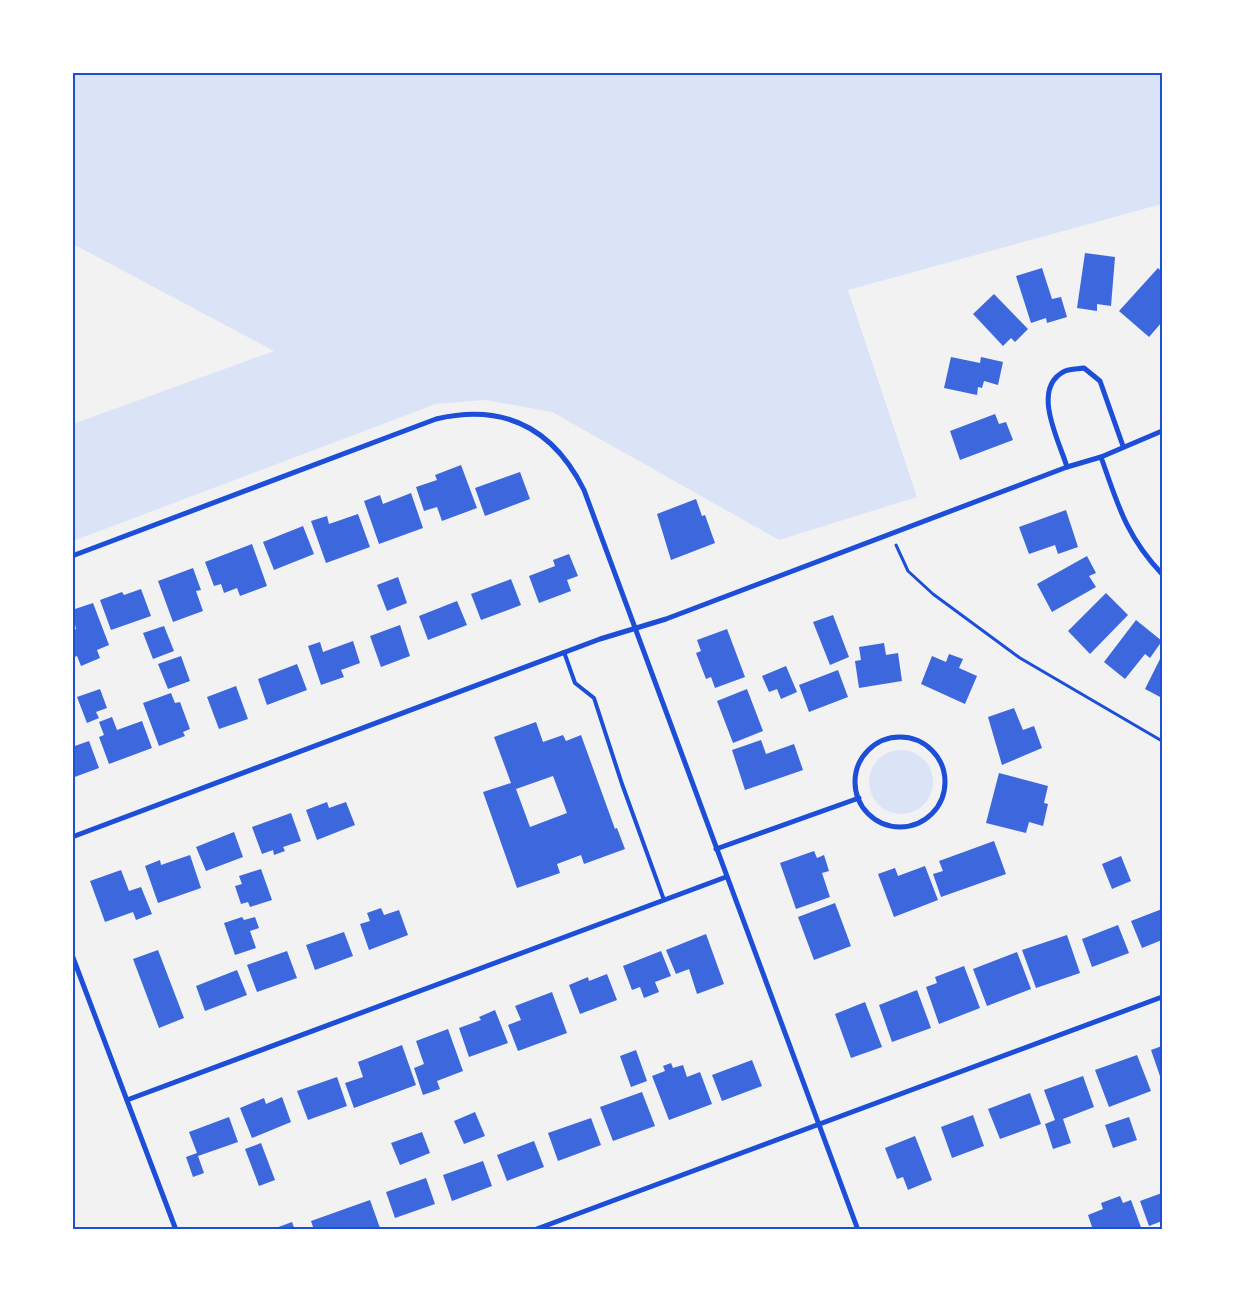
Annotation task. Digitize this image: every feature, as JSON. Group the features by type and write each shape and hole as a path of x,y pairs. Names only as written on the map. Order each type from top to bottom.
{"street":[{"path":"1067,467 1046,401 1050,382 1065,371 1084,368 1100,381 1124,446"},
{"path":"72,556 436,419 457,414 478,414 505,418 535,430 561,452 578,477 858,1230"},
{"path":"72,837 564,652 666,619 1067,467 1101,457 1162,431"},
{"path":"1101,457 1131,534 1142,553 1162,574"},
{"path":"901,737 915,739 928,746 938,757 944,771 945,786 942,800 933,813 921,822 907,826 892,826 878,820 866,811 858,798 856,783 860,762 874,745 887,739 901,737"},
{"path":"716,848 858,798"},
{"path":"127,1100 726,877"},
{"path":"72,955 176,1230"},
{"path":"534,1230 819,1123 1162,998"}],"lane":[{"path":"564,652 575,683 594,698 622,784 664,900"}],"path":[{"path":"890,533 908,570 933,594 1020,658 1162,741"}],"shaded area":[{"path":"72,73 1162,73 1162,204 848,290 917,497 779,540 552,412 485,400 436,404 73,541 73,424 274,351 73,244"},
{"path":"901,750 913,752 924,759 931,770 933,782 931,794 924,805 913,812 901,814 889,812 878,805 871,794 869,782 871,770 878,759 889,752"}],"building":[{"path":"1085,253 1115,257 1111,306 1097,304 1097,311 1077,308"},
{"path":"1042,268 1052,299 1061,297 1067,317 1047,323 1046,318 1031,323 1016,276"},
{"path":"1158,268 1162,272 1162,322 1149,337 1119,311"},
{"path":"994,294 1028,329 1015,342 1011,338 1003,346 973,314"},
{"path":"951,357 980,363 981,357 1003,362 998,385 984,381 982,388 978,387 977,395 944,388"},
{"path":"995,414 999,424 1006,422 1013,440 960,460 950,431"},
{"path":"461,465 477,508 442,521 437,507 424,511 416,487 437,480 435,475"},
{"path":"520,472 530,499 485,516 475,488"},
{"path":"411,493 423,528 379,544 364,501 380,495 383,504"},
{"path":"696,499 702,516 705,515 715,543 671,560 657,514"},
{"path":"1066,510 1078,547 1058,554 1055,545 1029,554 1019,527"},
{"path":"358,514 370,547 326,563 311,521 327,516 329,524"},
{"path":"303,526 314,554 274,570 263,542"},
{"path":"252,544 267,586 240,596 237,588 224,593 221,584 214,586 205,562"},
{"path":"569,554 578,576 567,580 571,591 539,603 529,576 555,566 553,560"},
{"path":"1087,556 1096,573 1089,576 1096,587 1052,612 1037,584"},
{"path":"193,568 201,590 196,591 203,611 173,622 158,581"},
{"path":"398,577 407,603 387,611 377,585"},
{"path":"511,579 521,605 481,620 471,594"},
{"path":"141,589 151,616 111,630 100,600 122,592 124,595"},
{"path":"1106,593 1128,615 1090,654 1068,631"},
{"path":"457,601 467,625 428,640 419,616"},
{"path":"93,603 109,645 97,650 100,658 81,666 77,656 72,658 72,631 76,629 72,610"},
{"path":"833,615 849,657 830,665 813,622"},
{"path":"1136,620 1162,641 1150,658 1145,654 1125,679 1104,662"},
{"path":"400,625 410,656 381,667 370,636"},
{"path":"164,626 174,651 153,659 143,633"},
{"path":"727,629 745,677 715,688 711,677 706,679 696,653 701,651 697,640"},
{"path":"353,641 360,663 341,670 344,677 321,685 308,646 320,642 323,652"},
{"path":"884,643 886,655 898,653 902,681 859,688 855,661 861,660 859,647"},
{"path":"949,654 963,659 959,668 977,676 965,704 921,684 932,656 946,662"},
{"path":"1162,655 1162,698 1145,689"},
{"path":"181,656 190,681 168,689 158,664"},
{"path":"297,664 307,690 267,705 258,679"},
{"path":"786,666 797,692 781,699 777,689 769,692 762,676"},
{"path":"838,670 848,697 809,712 799,685"},
{"path":"236,686 248,719 219,729 207,697"},
{"path":"100,689 107,708 96,712 99,718 87,723 77,697"},
{"path":"747,689 763,731 733,743 717,701"},
{"path":"171,693 175,703 180,702 190,729 183,732 185,736 159,746 143,703"},
{"path":"1014,708 1023,730 1034,726 1042,748 1002,765 988,717"},
{"path":"112,717 117,730 142,721 152,748 109,764 99,737 104,735 99,722"},
{"path":"536,722 543,742 563,735 566,741 581,735 615,829 617,828 625,849 584,864 581,855 557,864 560,873 517,888 483,792 511,783 494,737","holes":["553,776 567,813 530,827 516,789"]},
{"path":"761,740 766,754 794,744 803,770 745,790 732,750"},
{"path":"89,741 99,768 72,778 72,747"},
{"path":"999,773 1048,786 1044,803 1048,804 1043,826 1029,822 1026,833 986,823"},
{"path":"327,802 329,808 346,802 355,825 317,840 306,810"},
{"path":"291,813 301,841 283,847 285,851 274,855 273,850 262,854 252,827"},
{"path":"234,832 243,857 206,871 196,847"},
{"path":"994,841 1006,874 941,897 933,874 943,871 939,861"},
{"path":"814,851 817,858 824,855 829,871 822,873 830,897 796,909 780,863"},
{"path":"190,855 201,888 158,903 145,866 160,860 161,865"},
{"path":"1121,856 1131,881 1112,889 1102,864"},
{"path":"925,866 938,900 894,917 878,874 895,868 898,876"},
{"path":"261,869 272,900 250,907 248,902 241,904 235,886 242,884 239,876"},
{"path":"121,870 129,891 141,887 152,914 136,920 133,912 105,922 90,881"},
{"path":"835,903 851,946 814,960 798,917"},
{"path":"381,908 384,915 399,910 408,935 369,950 360,924 370,921 367,913"},
{"path":"1162,909 1162,940 1142,948 1131,921"},
{"path":"242,917 244,920 255,917 259,928 250,931 256,948 235,955 224,923"},
{"path":"1118,925 1129,953 1092,967 1082,939"},
{"path":"344,932 353,956 315,970 306,945"},
{"path":"706,934 724,984 697,994 689,969 676,974 666,950"},
{"path":"1067,935 1080,973 1036,988 1022,950"},
{"path":"158,950 184,1018 159,1028 133,959"},
{"path":"287,951 297,978 257,992 247,965"},
{"path":"661,951 671,976 655,982 659,992 644,998 640,987 632,990 623,966"},
{"path":"1017,952 1031,989 987,1006 973,969"},
{"path":"964,966 980,1008 939,1024 926,987 937,983 935,977"},
{"path":"237,970 247,995 205,1011 196,986"},
{"path":"607,974 617,1000 580,1014 569,985 588,977 589,981"},
{"path":"917,990 931,1028 892,1042 879,1005"},
{"path":"552,992 567,1033 518,1051 508,1025 521,1020 515,1006"},
{"path":"865,1002 882,1047 851,1058 835,1014"},
{"path":"495,1010 508,1043 469,1057 459,1028 481,1020 479,1017"},
{"path":"448,1029 463,1071 437,1081 440,1089 423,1095 414,1068 424,1064 416,1041"},
{"path":"402,1045 416,1085 354,1108 345,1083 363,1077 358,1062"},
{"path":"1162,1046 1162,1082 1151,1050"},
{"path":"636,1050 647,1081 631,1087 620,1056"},
{"path":"1137,1055 1151,1091 1109,1107 1095,1070"},
{"path":"752,1060 762,1086 722,1101 712,1075"},
{"path":"671,1063 673,1068 683,1065 687,1077 700,1072 712,1104 669,1120 652,1076 665,1071 663,1066"},
{"path":"1083,1076 1094,1107 1063,1119 1071,1143 1053,1149 1045,1124 1055,1120 1044,1090"},
{"path":"337,1077 347,1106 308,1120 297,1091"},
{"path":"642,1092 655,1126 613,1141 600,1107"},
{"path":"1030,1093 1041,1124 1000,1139 988,1109"},
{"path":"282,1097 291,1122 252,1138 240,1108 264,1098 266,1104"},
{"path":"475,1112 485,1136 464,1144 454,1121"},
{"path":"973,1115 984,1146 952,1158 941,1127"},
{"path":"229,1117 238,1142 198,1156 204,1173 193,1177 186,1157 197,1153 189,1132"},
{"path":"1129,1117 1137,1140 1113,1148 1105,1125"},
{"path":"591,1118 601,1145 558,1161 548,1133"},
{"path":"422,1132 430,1153 400,1165 391,1143"},
{"path":"915,1136 932,1180 908,1190 903,1177 897,1179 885,1148"},
{"path":"534,1141 544,1167 507,1181 497,1155"},
{"path":"261,1143 275,1180 259,1186 245,1149"},
{"path":"483,1161 492,1186 452,1201 443,1175"},
{"path":"426,1178 435,1204 395,1218 386,1192"},
{"path":"1162,1193 1162,1221 1149,1226 1140,1201"},
{"path":"1120,1196 1123,1203 1131,1200 1142,1230 1093,1230 1088,1215 1103,1209 1101,1203"},
{"path":"370,1200 380,1228 314,1230 311,1221"},
{"path":"292,1222 295,1230 273,1230 273,1229"}]}
